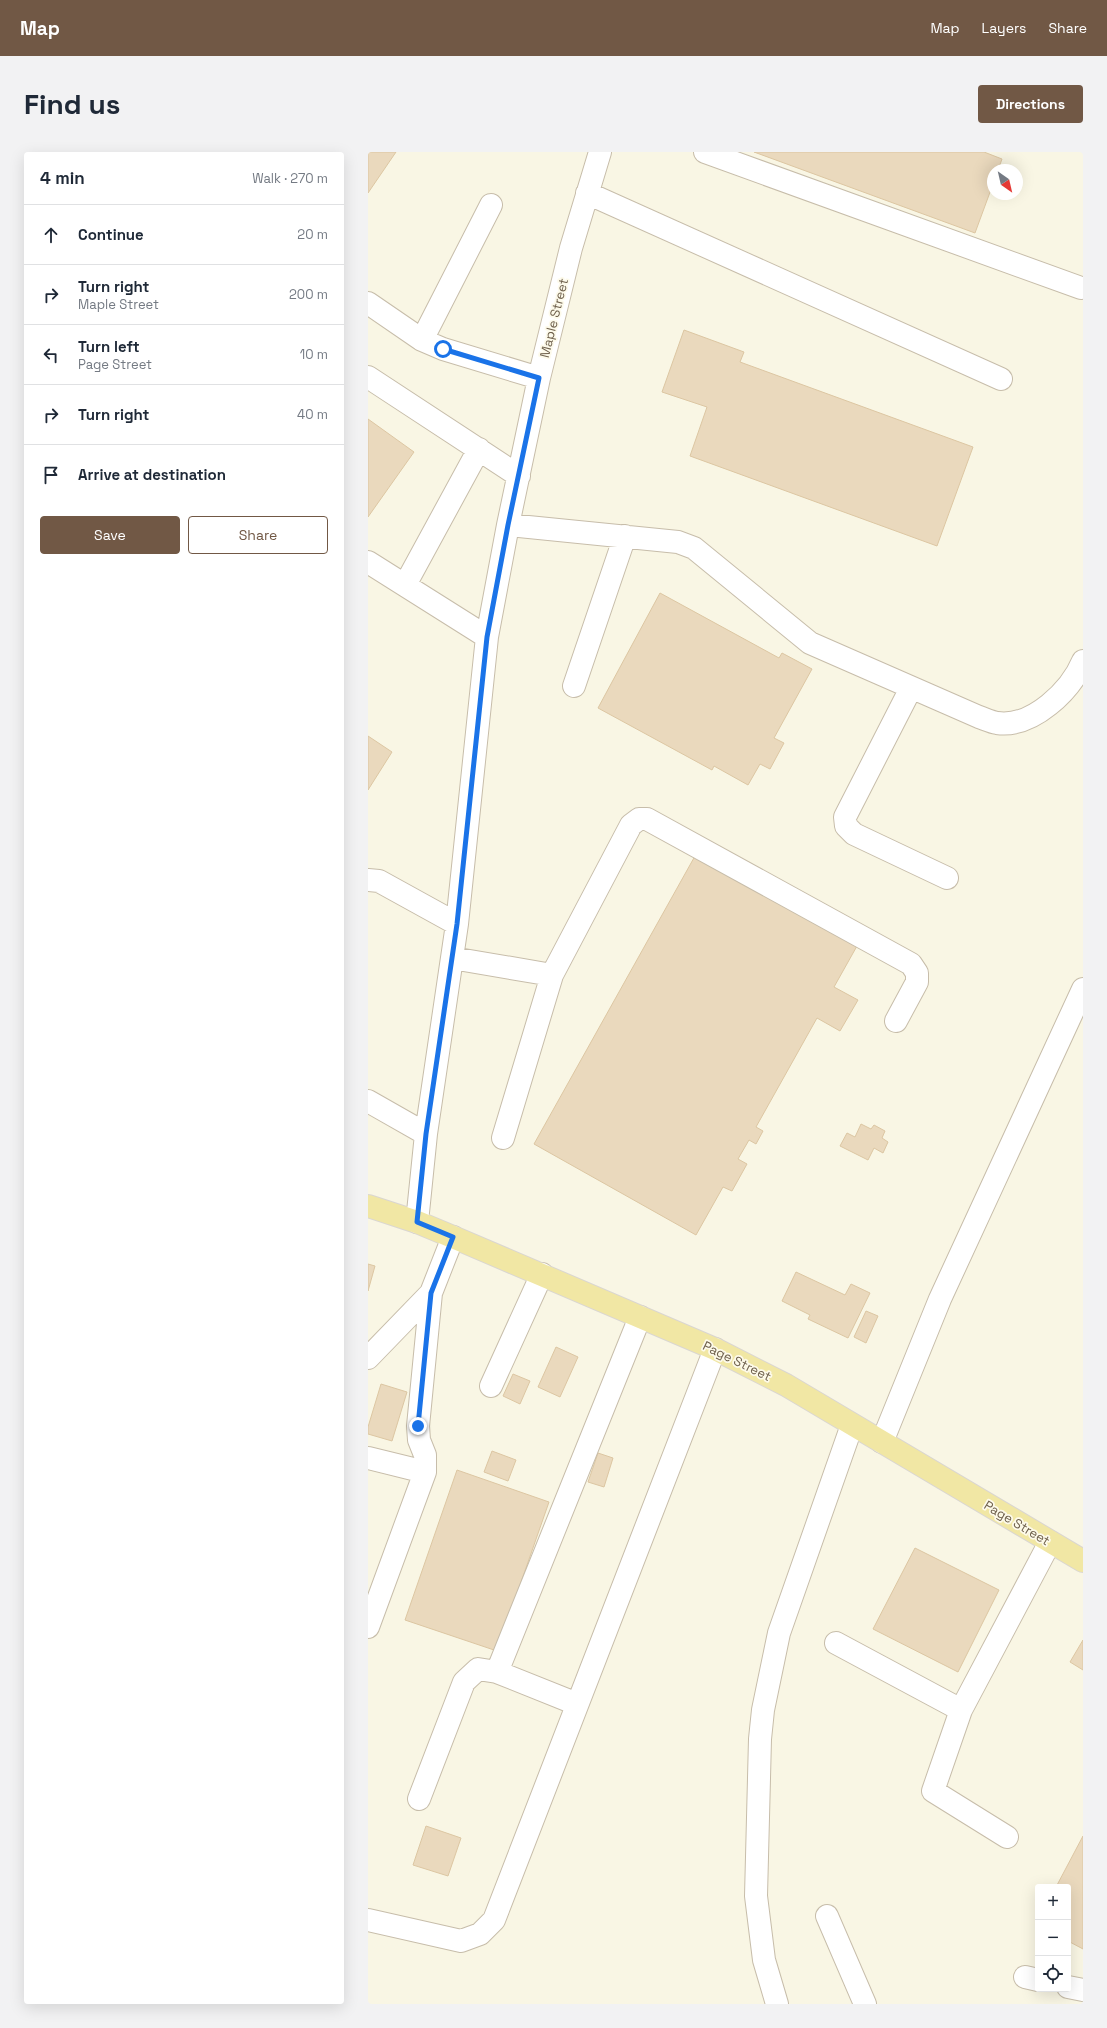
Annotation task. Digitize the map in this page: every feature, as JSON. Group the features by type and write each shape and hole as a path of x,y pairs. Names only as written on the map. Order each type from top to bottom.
{"main road":[{"name":"Page Street","path":"368,1206 417,1222 715,1349 786,1385 1083,1561"}],"street":[{"name":"Maple Street","path":"417,1222 426,1134 457,924 487,637 508,525 539,378 571,248 600,152"},
{"path":"705,152 1081,288"},
{"path":"587,193 1001,379"},
{"path":"422,340 491,205"},
{"path":"368,303 422,340 443,349 539,378"},
{"path":"368,377 519,476"},
{"path":"405,585 479,449"},
{"path":"508,525 678,542 694,548 810,642 911,688 979,717 997,723 1014,722 1030,716 1050,704 1077,675 1083,661"},
{"path":"574,686 625,536"},
{"path":"368,562 487,637"},
{"path":"911,688 845,817 846,826 854,834 947,878"},
{"path":"503,1138 552,975 631,825 639,819 647,819 911,964 917,973 917,982 896,1021"},
{"path":"368,880 379,881 457,924"},
{"path":"452,958 552,975"},
{"path":"882,1442 940,1299 1083,989"},
{"path":"1059,1042 1083,1025"},
{"path":"368,1101 426,1134"},
{"path":"368,1627 376,1578 425,1472 425,1455 419,1440 418,1426 431,1293 453,1237"},
{"path":"491,1386 542,1274"},
{"path":"368,1358 431,1293"},
{"path":"497,1672 640,1317"},
{"path":"368,1920 461,1940 480,1934 494,1920 715,1349"},
{"path":"777,2004 764,1960 756,1896 760,1739 763,1710 779,1633 852,1425"},
{"path":"368,1458 425,1472"},
{"path":"1007,1837 933,1791 961,1710 1050,1542"},
{"path":"836,1643 961,1710"},
{"path":"419,1799 464,1682 478,1669 497,1672 577,1704"},
{"path":"827,1916 865,2004"},
{"path":"1071,1988 1083,1990"}],"building":[{"path":"368,152 396,152 368,193"},
{"path":"754,152 984,152 1002,159 1000,164 987,164 987,200 975,233"},
{"path":"684,330 744,352 740,362 973,447 937,546 690,456 707,407 662,392"},
{"path":"368,419 414,452 368,517"},
{"path":"660,593 779,658 782,653 812,669 774,738 784,743 770,769 760,764 748,785 714,766 712,770 598,708"},
{"path":"368,736 392,752 368,790"},
{"path":"695,856 857,946 834,987 858,1000 840,1031 817,1018 756,1127 763,1131 756,1144 749,1140 738,1159 747,1164 732,1191 723,1187 696,1235 534,1144"},
{"path":"861,1124 871,1129 874,1125 885,1131 882,1138 888,1142 883,1153 874,1148 868,1160 840,1146 847,1133 855,1137"},
{"path":"368,1264 375,1266 368,1291"},
{"path":"796,1272 845,1295 851,1284 870,1293 848,1338 808,1319 810,1315 782,1301"},
{"path":"866,1311 878,1316 866,1343 854,1337"},
{"path":"556,1347 578,1357 560,1397 538,1387"},
{"path":"513,1374 530,1381 520,1404 503,1396"},
{"path":"381,1384 407,1392 392,1441 368,1434 368,1427"},
{"path":"492,1451 516,1460 508,1481 484,1472"},
{"path":"598,1453 613,1458 604,1487 588,1482"},
{"path":"457,1470 549,1502 497,1651 405,1620"},
{"path":"915,1548 999,1590 958,1672 873,1629"},
{"path":"1083,1640 1083,1670 1070,1662"},
{"path":"426,1826 461,1838 448,1876 413,1865"},
{"path":"1083,1836 1083,1949 1071,1943 1071,1884 1058,1884"}],"route":[{"path":"418,1426 431,1293 453,1237 417,1222 426,1134 457,924 487,637 508,525 539,378 443,349"}]}
